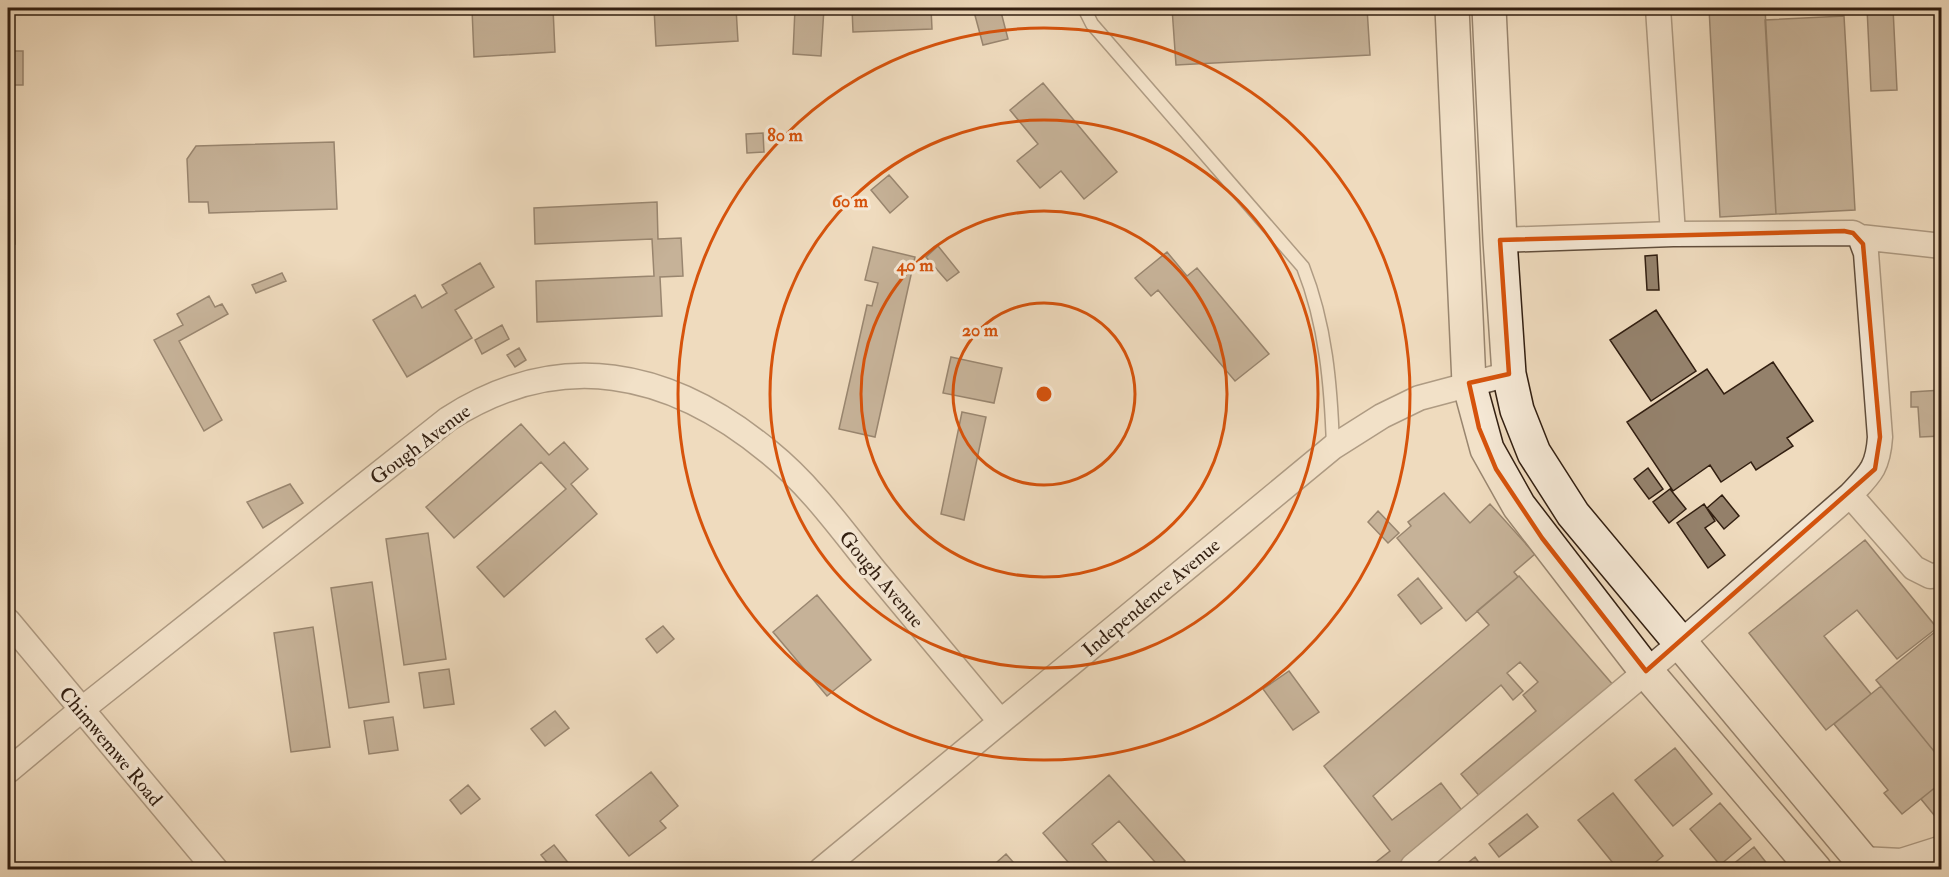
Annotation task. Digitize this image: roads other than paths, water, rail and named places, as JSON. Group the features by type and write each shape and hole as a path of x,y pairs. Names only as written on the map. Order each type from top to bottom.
{"main road":[{"path":"1452,8 1469,383 1479,428 1496,470 1542,538 1646,671 1815,870"},
{"path":"1489,8 1509,374 1525,430 1552,483 1573,514 1679,644 1865,864"}],"street":[{"path":"1658,8 1673,234"},
{"path":"1500,240 1844,231 1860,237 1941,246"},
{"path":"1413,866 1679,644 1850,495 1875,470 1880,436 1866,254 1860,237"},
{"name":"Gough Avenue","path":"8,771 81,710 438,427 474,402 512,387 601,374 644,382 685,397 728,420 770,453 807,488 1000,721"},
{"name":"Independence Avenue","path":"821,870 1333,447 1382,416 1419,398 1509,374"},
{"path":"1850,495 1914,568 1930,576 1941,575"},
{"name":"Chimwemwe Road","path":"8,621 216,870"},
{"path":"1865,864 1901,861 1941,848"}],"lane":[{"path":"1084,8 1092,24 1303,267 1315,304 1331,379 1333,447"}]}
